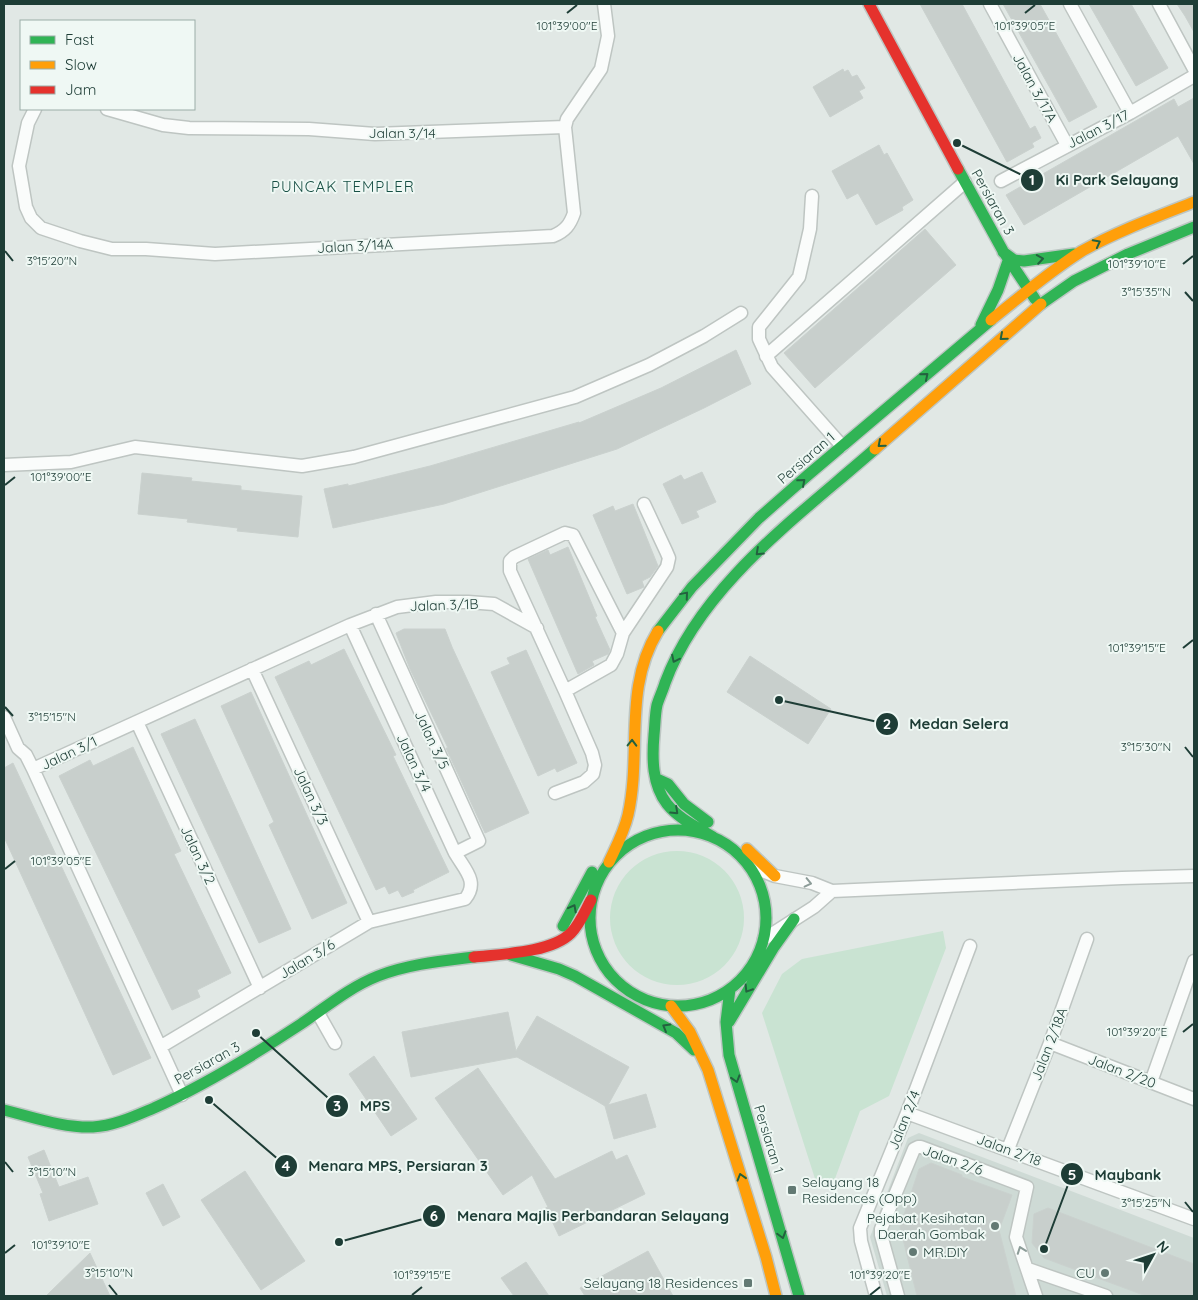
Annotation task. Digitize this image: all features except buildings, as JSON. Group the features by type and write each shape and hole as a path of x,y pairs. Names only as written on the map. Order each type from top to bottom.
{"main road":[{"name":"Persiaran 3","path":"869,4 1006,256 1040,305"},
{"name":"Persiaran 1","path":"609,862 622,835 628,815 631,792 633,708 642,664 653,638 669,614 703,574 728,548 842,446 978,330 1066,261 1106,238 1194,202"},
{"path":"713,837 691,830 668,830 646,835 626,846 609,862 598,880 592,900 590,922 594,944 604,964 618,982 634,994 652,1002 679,1006 706,1002 730,989 746,976 757,958 764,939 767,914 762,889 750,866 733,849 679,816 666,803 655,778 653,739 655,712 678,653 700,617 721,590 790,523 1040,305 1074,281 1112,262 1194,227"},
{"path":"978,330 998,290 1006,256 1014,260 1024,261 1080,252"},
{"path":"655,778 668,784 684,804 743,845 775,876"},
{"path":"544,947 565,923 631,792"},
{"name":"Persiaran 3","path":"4,1110 68,1126 102,1127 134,1117 182,1095 253,1054 355,988 378,977 396,970 544,947 567,937 577,925 592,900"},
{"path":"724,1032 736,1008 794,919"},
{"name":"Persiaran 3","path":"527,950 565,960 618,982"},
{"path":"508,954 559,969 575,976 676,1033 703,1058"},
{"name":"Persiaran 1","path":"730,989 724,1032 728,1054 799,1296"},
{"path":"671,1006 690,1032 703,1058 760,1238 776,1296"}],"street":[{"path":"565,127 568,119 602,69 608,36 604,4"},
{"name":"Jalan 3/17A","path":"990,4 1067,145"},
{"path":"1070,4 1130,113"},
{"path":"1159,4 1194,69"},
{"name":"Jalan 3/17","path":"1001,180 1130,113 1194,76"},
{"name":"Jalan 3/14A","path":"34,110 28,123 19,166 26,207 31,218 41,228 80,242 112,249 146,249 216,254 553,236 562,233 570,223 574,213 565,127"},
{"name":"Jalan 3/14","path":"110,110 162,125 189,128 309,129 375,134 565,127"},
{"path":"766,356 965,182"},
{"path":"812,196 810,229 799,278 759,327 758,339 772,367 842,446"},
{"path":"4,465 71,462 135,447 302,466 354,457 575,397 649,365 707,334 741,313"},
{"path":"565,691 611,665 617,654 623,633 667,567 669,558 644,504"},
{"path":"555,793 584,782 593,774 595,766 592,753 565,691 510,571 510,561 514,557 565,533 573,535 623,633"},
{"name":"Jalan 3/1B","path":"376,614 398,607 436,602 494,604 537,628"},
{"name":"Jalan 3/1","path":"182,1095 33,769 350,624 376,614"},
{"name":"Jalan 3/5","path":"376,614 479,841 455,853"},
{"name":"Jalan 3/4","path":"350,624 455,853 472,882 471,892 465,899"},
{"name":"Jalan 3/3","path":"252,669 369,922"},
{"path":"4,717 18,748 26,755 33,769"},
{"name":"Jalan 3/2","path":"137,722 260,988"},
{"path":"750,866 775,876 812,883 832,891 1194,876"},
{"path":"764,939 814,906 832,891"},
{"name":"Jalan 3/6","path":"160,1047 369,922 465,899"},
{"name":"Jalan 2/18A","path":"1008,1149 1050,1043 1087,939"},
{"name":"Jalan 2/4","path":"876,1296 861,1242 860,1228 902,1126 970,946"},
{"path":"1151,1082 1194,961"},
{"path":"318,1013 335,1043"},
{"name":"Jalan 2/20","path":"1050,1043 1194,1099"},
{"name":"Jalan 2/18","path":"907,1113 1194,1219"},
{"name":"Jalan 2/6","path":"898,1296 880,1235 914,1149 918,1147 1026,1187 1016,1237 1028,1269"},
{"path":"1028,1269 1097,1295"},
{"path":"1028,1269 1036,1296"}],"shaded area":[{"path":"919,1133 1194,1238 1194,1296 887,1296 870,1237 908,1138"}],"green space":[{"path":"677,851 703,856 714,862 724,871 733,881 739,892 744,918 739,944 733,955 724,965 714,974 703,980 677,985 651,980 640,974 630,965 621,955 615,944 610,918 615,892 621,881 630,871 640,862 651,856"},
{"path":"943,931 946,948 889,1096 860,1111 833,1184 818,1188 762,1013 782,974 802,959"}],"traffic: fast":[{"path":"958,169 1003,251 1035,299"},
{"path":"1041,304 1074,281 1128,254 1194,227"},
{"path":"1003,252 1014,260 1024,261 1074,254"},
{"path":"981,325 998,290 1008,261"},
{"path":"658,631 692,587 759,518 991,320"},
{"path":"713,837 677,814 667,804 658,788 654,771 653,744 657,705 665,683 681,648 702,615 727,584 755,554 875,449"},
{"path":"657,779 668,784 684,804 708,822"},
{"path":"669,830 687,830 719,840 734,850 746,862 756,877 762,892 766,918 762,944 756,959 746,974 734,986 719,996 704,1002 687,1006 669,1006 637,996 622,986 610,974 600,959 594,944 590,927 590,909 600,877 610,862 622,850 637,840 652,834 669,830"},
{"path":"563,926 592,872"},
{"path":"729,1022 774,947 794,919"},
{"path":"511,955 559,969 575,976 676,1033 694,1050"},
{"path":"4,1110 71,1126 93,1127 117,1123 173,1099 229,1069 348,992 378,976 414,966 474,957"},
{"path":"730,989 726,1022 729,1055 799,1296"}],"traffic: slow":[{"path":"991,320 1047,275 1082,251 1123,231 1194,202"},
{"path":"875,449 1041,304"},
{"path":"609,862 628,815 634,768 637,698 647,653 658,631"},
{"path":"747,849 775,876"},
{"path":"671,1006 690,1032 708,1070 766,1257 776,1296"}],"traffic: jam":[{"path":"869,4 958,169"},
{"path":"474,957 539,949 562,940 577,926 591,900"}],"place":[{"name":"Ki Park Selayang","path":"957,143"},
{"name":"Medan Selera","path":"779,700"},
{"name":"MPS","path":"256,1033"},
{"name":"Menara MPS, Persiaran 3","path":"209,1100"},
{"name":"Selayang 18 Residences (Opp)","path":"792,1190"},
{"name":"Pejabat Kesihatan Daerah Gombak","path":"995,1226"},
{"name":"Menara Majlis Perbandaran Selayang","path":"339,1242"},
{"name":"Maybank","path":"1044,1249"},
{"name":"MR.DIY","path":"913,1252"},
{"name":"CU","path":"1105,1273"},
{"name":"Selayang 18 Residences","path":"748,1283"}],"district":[{"name":"PUNCAK TEMPLER","path":"343,186"}]}
